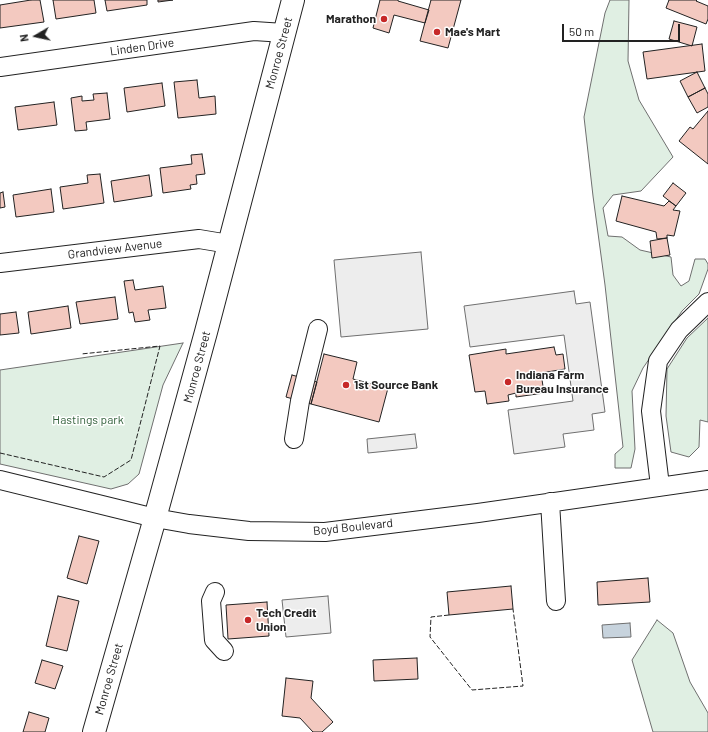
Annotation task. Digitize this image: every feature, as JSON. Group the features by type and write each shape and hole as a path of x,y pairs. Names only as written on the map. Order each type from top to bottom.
{"main road":[{"name":"Monroe Street","path":"94,732 155,518 293,0"}],"street":[{"name":"Linden Drive","path":"0,67 254,31 284,33"},
{"name":"Grandview Avenue","path":"0,263 199,239 229,244"},
{"path":"660,486 651,411 658,361 679,330 708,302"},
{"path":"294,439 300,401 318,329"},
{"name":"Boyd Boulevard","path":"0,480 155,518 249,532 325,532 478,513 708,480"},
{"path":"550,502 556,601"},
{"path":"215,592 212,601 214,640 224,651"}],"green space":[{"path":"610,0 629,0 628,61 639,100 673,157 641,191 613,195 603,208 608,236 622,237 640,250 671,257 673,275 681,286 689,281 695,259 705,259 708,264 708,269 699,294 682,311 643,368 632,391 635,449 631,468 615,468 615,454 623,447 584,117 605,13"},
{"path":"708,318 708,422 700,420 699,447 689,457 671,452 666,416 667,369 687,338"},
{"name":"Hastings park","path":"183,343 163,385 139,474 128,484 111,489 0,464 0,370"},
{"path":"657,620 673,633 690,682 708,713 708,732 653,732 632,660"}],"shaded area":[{"path":"421,252 428,329 341,337 334,260"},
{"path":"574,291 576,304 590,302 605,412 592,414 594,430 563,434 565,447 514,454 508,410 573,401 564,335 470,347 464,306"},
{"path":"415,434 417,448 368,453 367,439"},
{"path":"328,596 331,633 286,637 282,600"},
{"path":"630,623 631,637 603,638 602,625"}],"building":[{"path":"40,0 44,22 0,28 0,5"},
{"path":"53,0 94,0 96,13 56,19"},
{"path":"105,0 147,0 147,5 107,11"},
{"path":"158,0 173,0 158,2"},
{"name":"Marathon","path":"380,0 398,0 429,10 425,23 394,15 389,33 373,28"},
{"name":"Mae's Mart","path":"431,0 461,0 448,48 420,41"},
{"path":"669,0 697,0 696,1 708,6 708,19 706,24 666,8"},
{"path":"674,21 697,27 692,46 669,39"},
{"path":"702,44 705,71 647,79 643,52"},
{"path":"697,72 705,88 688,97 680,81"},
{"path":"197,80 199,98 215,96 216,114 178,118 174,82"},
{"path":"162,83 165,106 127,112 124,88"},
{"path":"705,88 708,94 708,107 697,113 688,97"},
{"path":"107,93 110,119 86,122 87,130 75,131 71,98 82,96 82,101 94,100 93,94"},
{"path":"54,102 57,125 18,130 15,107"},
{"path":"708,111 708,164 679,141 690,127 693,129"},
{"path":"202,154 205,174 196,175 197,184 190,185 191,189 163,193 160,168 192,164 191,155"},
{"path":"100,174 104,203 63,209 60,187 88,183 87,175"},
{"path":"149,175 152,196 114,202 111,181"},
{"path":"673,183 686,193 676,206 663,196"},
{"path":"51,189 54,212 16,217 13,195"},
{"path":"3,192 5,207 0,208 0,193"},
{"path":"622,196 664,206 669,201 676,206 673,210 680,211 674,236 667,235 667,238 657,239 656,232 616,221"},
{"path":"667,238 670,255 652,258 650,241"},
{"path":"133,280 135,290 163,286 166,308 148,310 150,320 135,322 133,312 129,313 124,281"},
{"path":"115,297 118,319 80,324 76,302"},
{"path":"68,306 71,328 31,334 28,312"},
{"path":"16,312 19,333 0,335 0,314"},
{"name":"Indiana Farm Bureau Insurance","path":"554,347 556,355 563,354 565,369 541,373 544,393 516,397 516,393 508,395 509,401 487,404 485,391 475,392 469,355 506,349 506,354"},
{"name":"1st Source Bank","path":"324,354 357,362 353,379 388,388 379,422 311,404"},
{"path":"292,375 317,382 311,404 286,397"},
{"path":"79,536 99,541 87,584 67,578"},
{"path":"648,578 650,602 598,605 597,582"},
{"path":"511,586 513,609 449,615 447,592"},
{"path":"58,596 79,601 67,651 46,646"},
{"name":"Tech Credit Union","path":"267,602 269,636 228,639 226,605"},
{"path":"417,658 418,679 374,681 373,660"},
{"path":"42,660 63,666 55,689 35,683"},
{"path":"286,678 313,681 311,698 333,722 322,732 313,732 300,718 282,716"},
{"path":"29,712 49,718 45,732 23,732"}],"fence":[{"path":"0,453 104,477 131,460 160,346 81,354"},
{"path":"449,615 431,617 430,637 472,690 523,686 513,609"}],"place":[{"name":"Marathon","path":"384,19"},
{"name":"Mae's Mart","path":"437,32"},
{"name":"Indiana Farm Bureau Insurance","path":"508,382"},
{"name":"1st Source Bank","path":"346,385"},
{"name":"Tech Credit Union","path":"248,620"}]}
